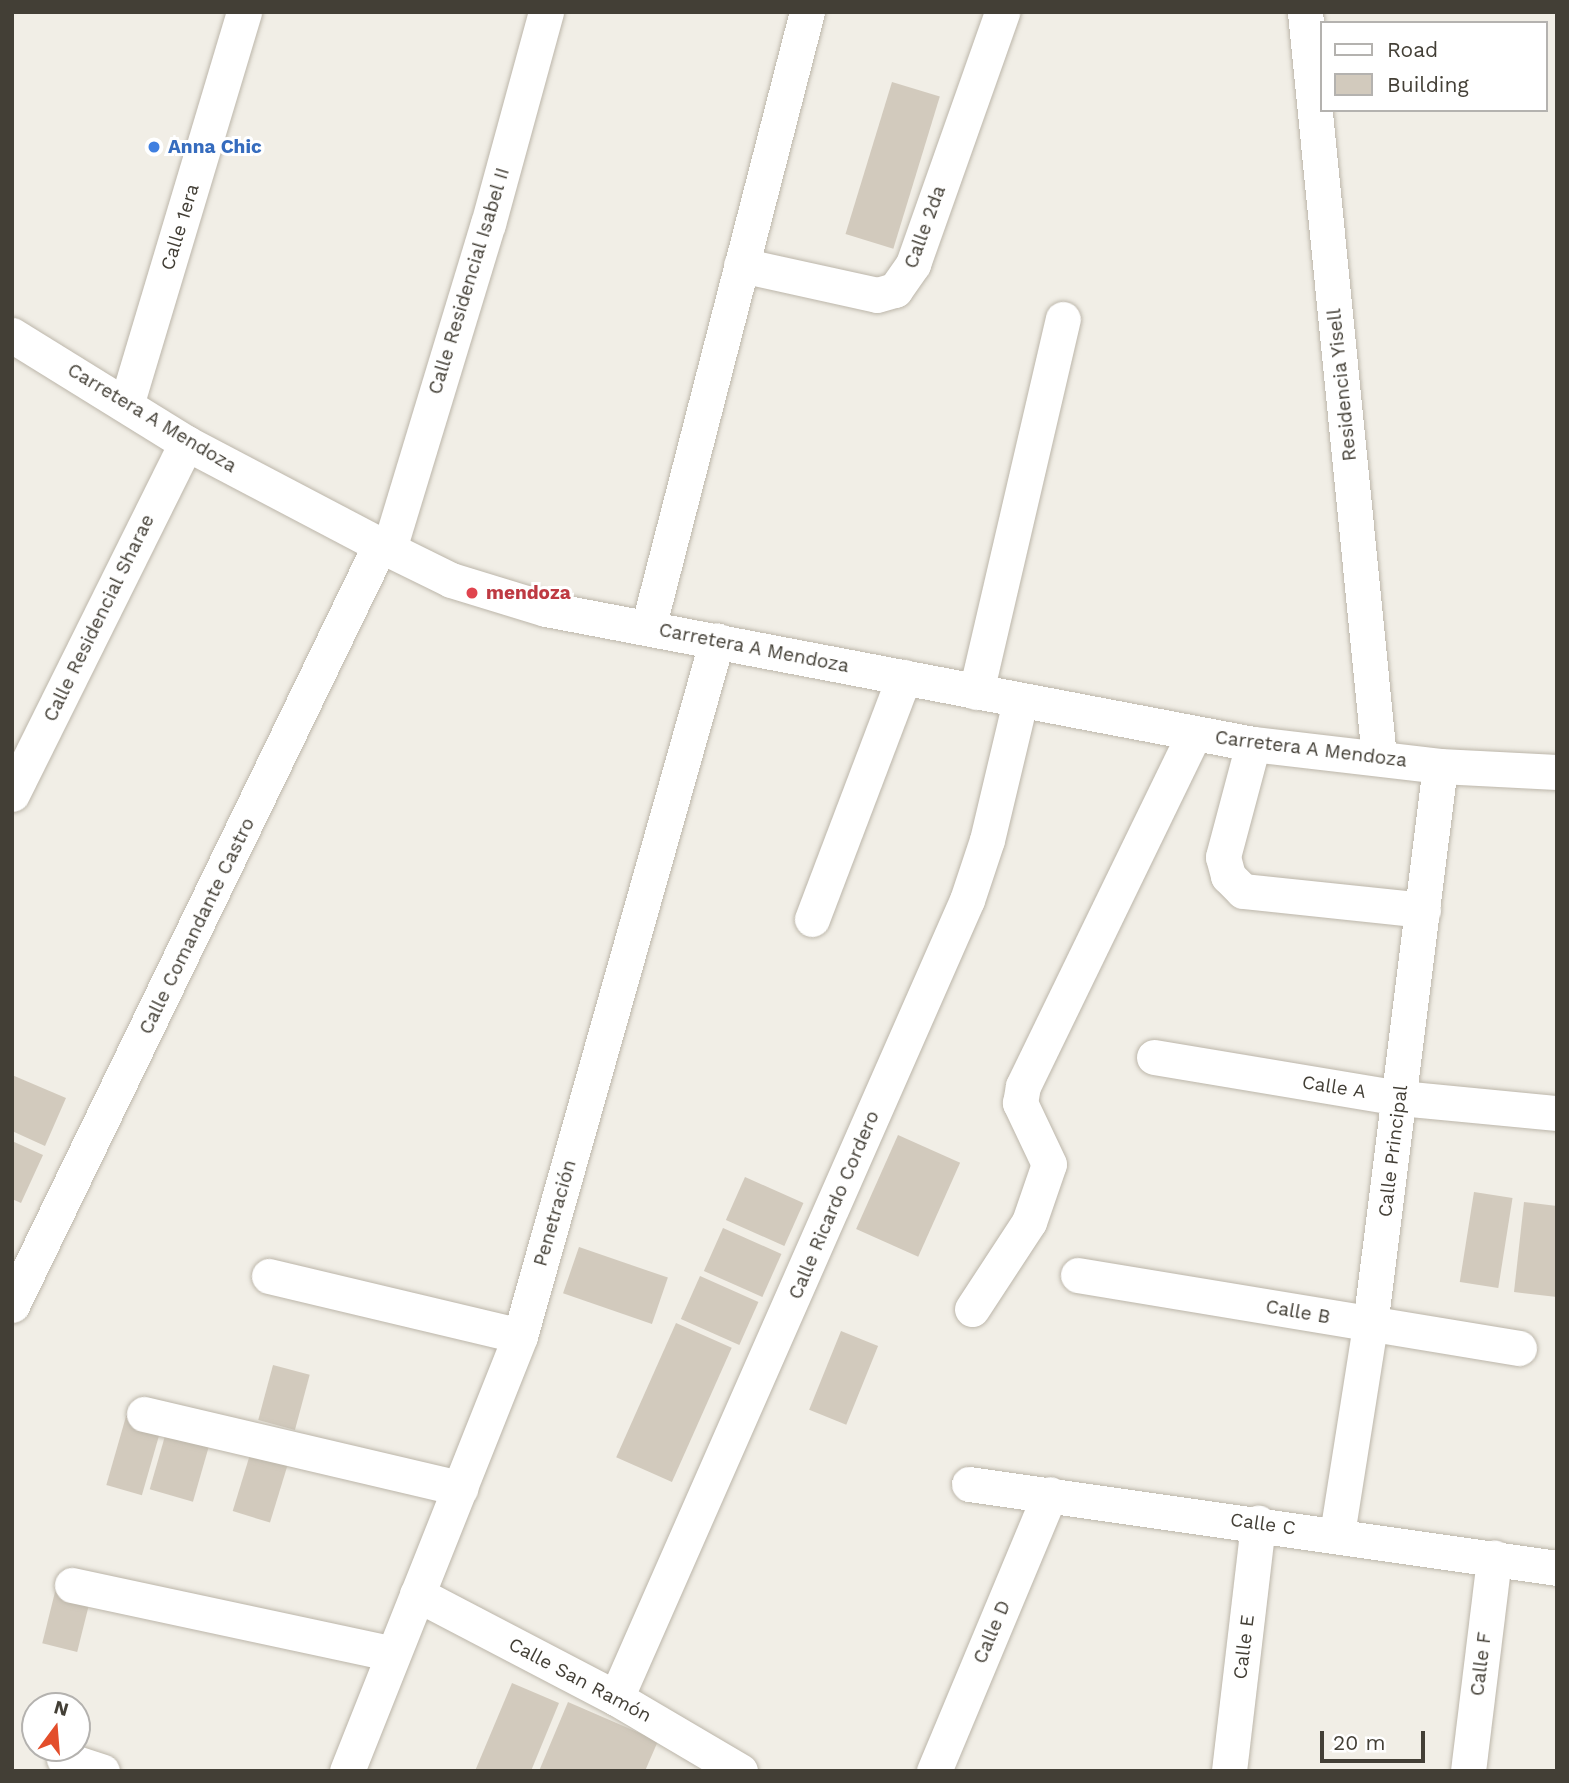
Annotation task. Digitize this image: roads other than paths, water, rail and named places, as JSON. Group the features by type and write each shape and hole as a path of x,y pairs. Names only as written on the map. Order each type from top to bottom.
{"street":[{"name":"Calle 1era","path":"127,402 244,12"},
{"name":"Calle Residencial Isabel II","path":"384,547 488,224 546,12"},
{"path":"648,628 807,12"},
{"name":"Calle 2da","path":"741,265 877,295 895,290 913,264 1002,12"},
{"name":"Residencia Yisell","path":"1305,12 1379,757"},
{"path":"976,692 1063,318"},
{"name":"Carretera A Mendoza","path":"12,335 127,402 186,443 451,580 510,598 648,628 1253,744 1440,766 1557,772"},
{"name":"Calle Residencial Sharae","path":"12,794 186,443"},
{"name":"Calle Comandante Castro","path":"12,1304 384,547"},
{"name":"Penetración","path":"347,1771 520,1336 717,640"},
{"path":"812,919 904,677"},
{"name":"Calle Ricardo Cordero","path":"616,1699 967,900 987,840 1020,701"},
{"path":"972,1308 1029,1222 1049,1164 1020,1103 1023,1086 1194,734"},
{"path":"1253,744 1223,857 1228,876 1243,891 1423,910"},
{"name":"Calle Principal","path":"1337,1534 1370,1325 1440,766"},
{"name":"Calle A","path":"1154,1058 1400,1098 1557,1113"},
{"name":"Calle B","path":"1078,1275 1519,1348"},
{"path":"269,1276 520,1336"},
{"path":"144,1414 460,1488"},
{"name":"Calle C","path":"969,1484 1337,1534 1557,1568"},
{"name":"Calle D","path":"938,1769 1050,1494"},
{"name":"Calle E","path":"1229,1771 1258,1523"},
{"name":"Calle F","path":"1468,1771 1494,1558"},
{"path":"72,1585 393,1654"},
{"name":"Calle San Ramón","path":"417,1594 616,1699 740,1771"},
{"path":"74,1762 102,1771"}],"place":[{"name":"Anna Chic","path":"154,147"},
{"name":"mendoza","path":"472,593"}]}
